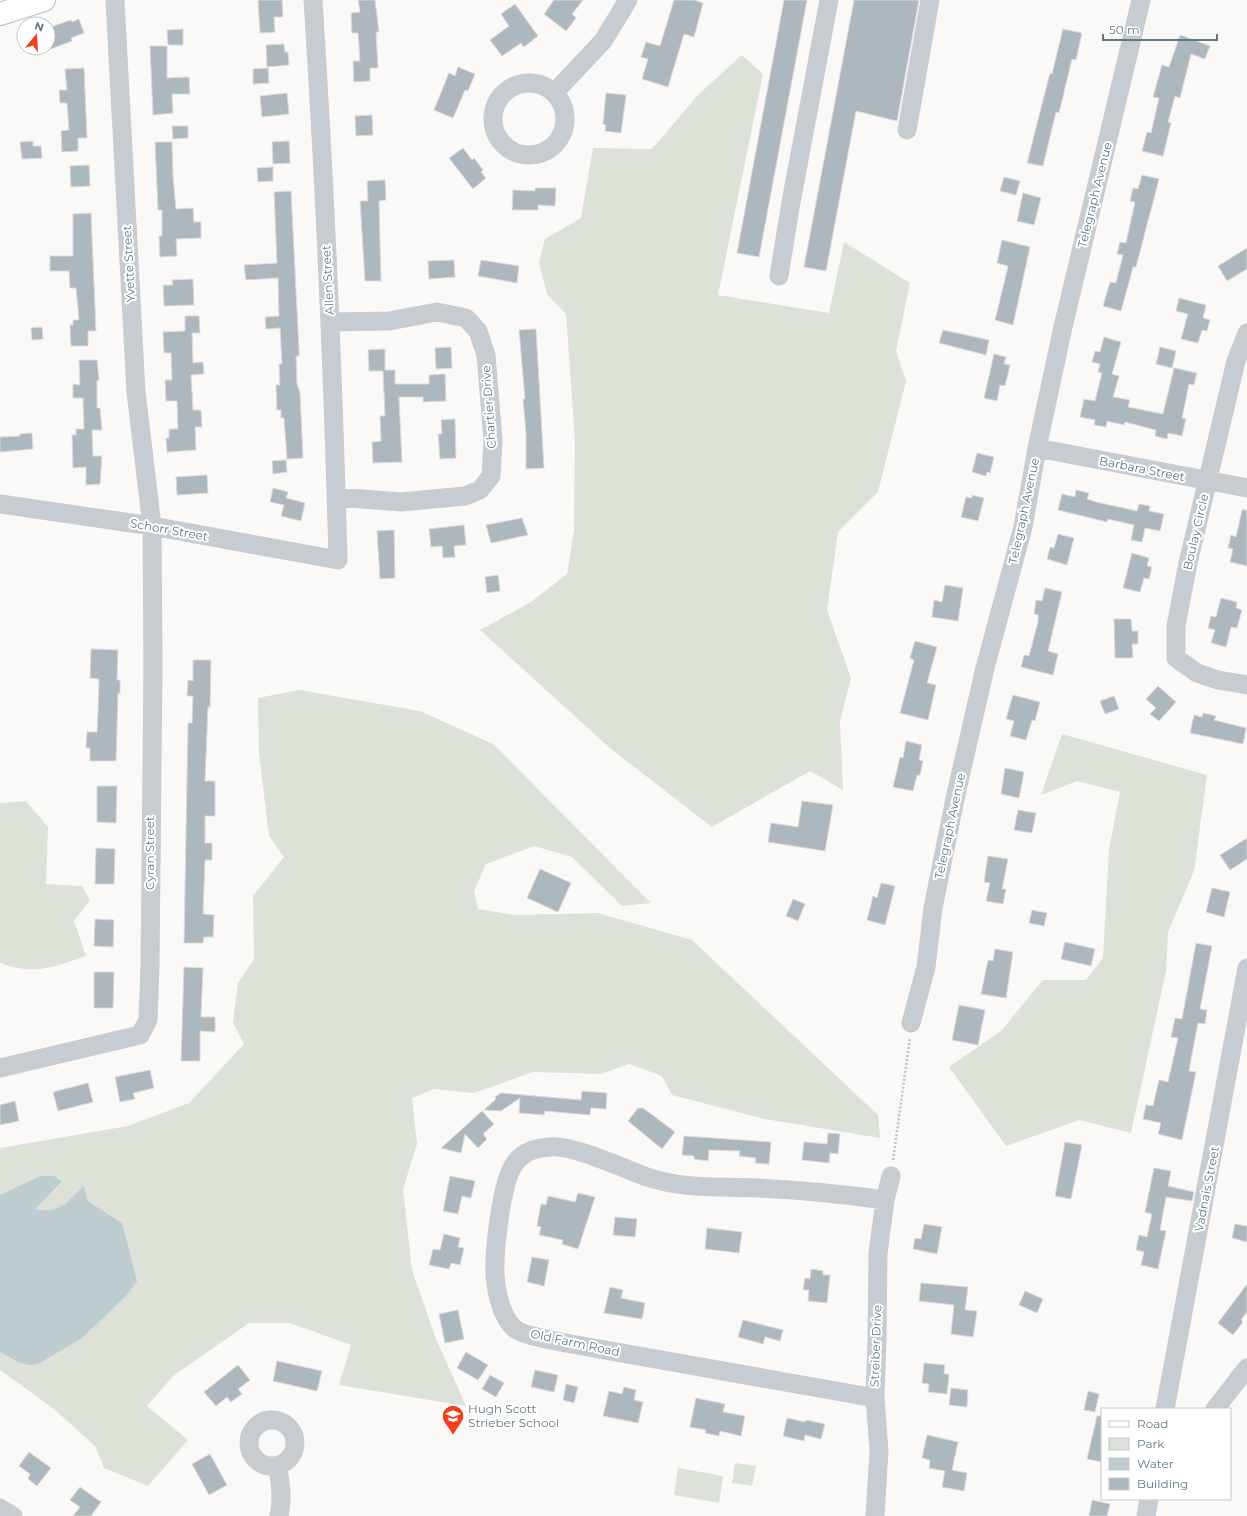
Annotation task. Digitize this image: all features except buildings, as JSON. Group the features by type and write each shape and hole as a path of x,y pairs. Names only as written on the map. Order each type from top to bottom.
{"main road":[{"path":"0,14 44,0"}],"street":[{"name":"Yvette Street","path":"115,0 136,392 152,526"},
{"name":"Allen Street","path":"313,0 330,322 338,560"},
{"path":"554,93 603,41 628,0"},
{"path":"779,276 791,202 829,0"},
{"path":"906,130 930,0"},
{"name":"Telegraph Avenue","path":"911,1023 926,968 933,908 956,794 985,668 1023,527 1037,448 1063,327 1141,0"},
{"name":"Chartier Drive","path":"330,322 389,321 437,312 466,318 478,331 486,355 494,440 490,476 480,490 465,496 401,502 336,497"},
{"name":"Boulay Circle","path":"1247,333 1236,362 1188,564 1176,626 1176,658 1197,673 1218,680 1247,685"},
{"name":"Barbara Street","path":"1037,448 1247,488"},
{"name":"Schorr Street","path":"0,504 152,526 338,560"},
{"name":"Cyran Street","path":"0,1068 140,1035 148,1020 150,967 153,664 152,526"},
{"name":"Vadnais Street","path":"1165,1408 1247,968"},
{"name":"Old Farm Road","path":"875,1398 560,1342 514,1329 504,1314 496,1283 497,1247 501,1206 515,1163 529,1150 551,1146 574,1151 649,1178 676,1184 702,1188 756,1188 830,1193 885,1200"},
{"name":"Streiber Drive","path":"875,1516 879,1451 875,1398 878,1339 878,1253 885,1200 891,1176"},
{"path":"1216,1408 1247,1368"},
{"path":"277,1466 280,1479 282,1503 279,1516"},
{"path":"1146,1516 1149,1500"},
{"path":"0,1508 13,1516"}],"path":[{"path":"891,1176 903,1096 911,1023"}],"green space":[{"path":"742,55 763,74 718,295 829,313 844,242 910,283 896,351 906,381 878,492 838,532 827,610 851,678 840,721 843,790 810,771 712,827 611,749 480,630 531,602 567,574 574,530 575,441 566,314 547,294 539,262 545,239 581,218 593,148 652,149 699,94"},
{"path":"299,690 420,711 493,744 651,903 622,906 572,857 534,846 486,864 474,891 478,909 515,915 598,913 692,940 878,1115 880,1138 765,1119 672,1095 662,1076 629,1064 601,1074 533,1072 474,1093 434,1089 412,1098 417,1144 403,1189 412,1270 436,1339 466,1406 339,1385 351,1345 290,1323 249,1323 173,1376 147,1406 188,1440 148,1486 104,1468 95,1446 54,1409 0,1370 0,1352 18,1362 122,1223 88,1201 84,1186 62,1206 51,1210 35,1209 62,1183 40,1176 0,1195 0,1148 128,1126 189,1103 244,1044 233,1023 238,983 254,959 253,896 284,857 269,836 259,754 258,698"},
{"path":"1062,734 1207,775 1194,871 1168,932 1166,971 1131,1133 1079,1120 1006,1146 949,1067 1001,1031 1043,980 1086,980 1103,958 1109,849 1120,792 1077,781 1041,795"},
{"path":"26,801 48,827 46,884 82,886 90,900 74,921 86,956 64,964 34,969 12,967 0,963 0,803"},
{"path":"735,1463 756,1466 752,1486 732,1483"},
{"path":"678,1468 723,1476 719,1503 674,1495"}],"water":[{"path":"40,1176 54,1176 62,1182 35,1209 51,1210 57,1208 67,1202 84,1186 88,1201 122,1223 137,1281 126,1296 82,1338 38,1364 29,1365 18,1362 0,1352 0,1195"}],"place":[{"name":"Hugh Scott Strieber School","path":"453,1436"}]}
